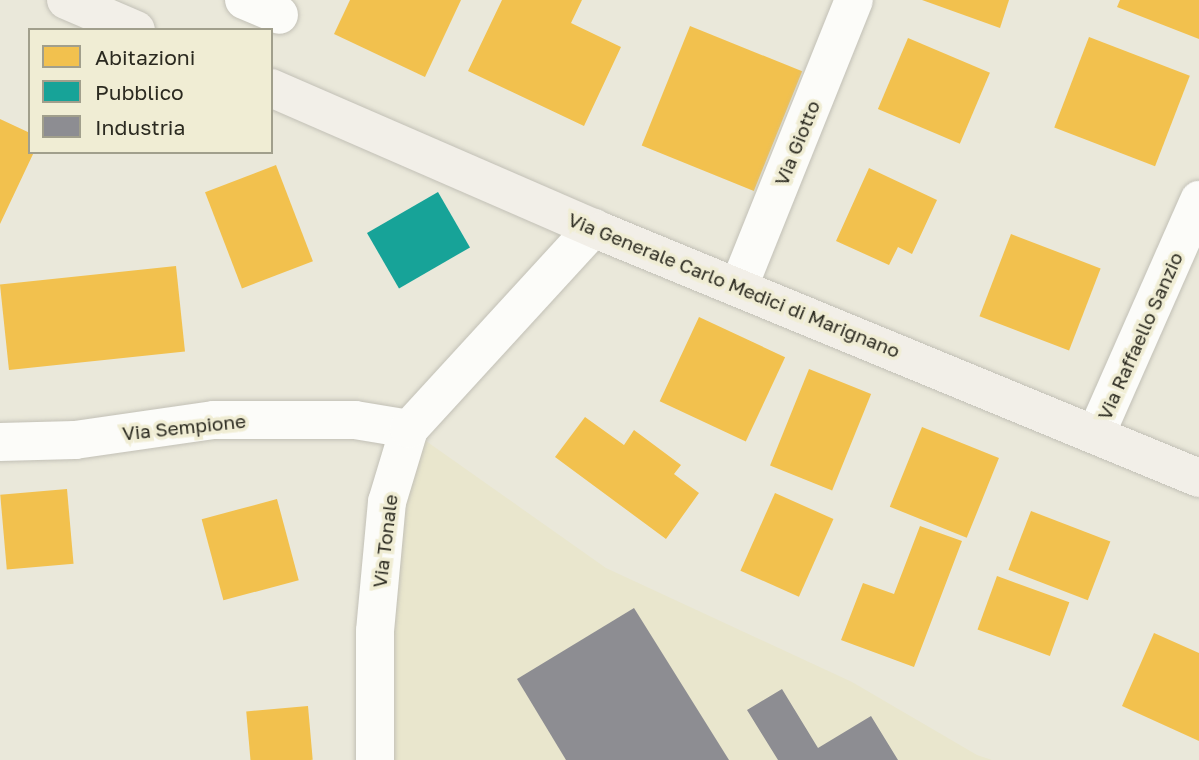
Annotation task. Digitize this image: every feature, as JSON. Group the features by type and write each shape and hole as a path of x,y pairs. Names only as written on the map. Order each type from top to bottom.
{"street":[{"path":"66,0 131,28"},
{"path":"244,0 280,15"},
{"name":"Via Giotto","path":"738,286 854,0"},
{"name":"Via Generale Carlo Medici di Marignano","path":"273,89 593,228 1199,478"},
{"name":"Via Raffaello Sanzio","path":"1096,434 1199,200"},
{"name":"Via Tonale","path":"375,760 375,631 387,502 410,429 593,228"},
{"name":"Via Sempione","path":"0,442 75,440 214,420 355,420 410,429"}],"shaded area":[{"path":"409,429 606,568 852,682 977,755 992,760 375,760"}],"building: Abitazioni":[{"path":"350,0 461,0 425,77 334,34"},
{"path":"502,0 582,0 571,23 621,47 584,126 468,71"},
{"path":"922,0 1009,0 1000,28"},
{"path":"1120,0 1199,0 1199,39 1117,7"},
{"path":"690,26 802,71 754,191 642,146"},
{"path":"1089,37 1190,76 1155,166 1054,128"},
{"path":"908,38 990,73 960,144 878,109"},
{"path":"0,119 28,132 28,154 33,154 0,224"},
{"path":"276,165 313,261 242,288 205,192"},
{"path":"869,168 937,200 912,254 898,247 889,265 836,241"},
{"path":"1011,234 1101,268 1069,351 979,316"},
{"path":"176,266 185,352 9,370 0,284"},
{"path":"699,317 785,357 746,441 660,401"},
{"path":"809,369 871,394 832,491 770,465"},
{"path":"585,417 624,445 634,430 681,465 674,474 699,493 666,539 555,457"},
{"path":"922,427 999,458 967,538 890,507"},
{"path":"67,489 74,564 7,570 0,495"},
{"path":"775,493 833,519 799,597 740,571"},
{"path":"277,499 299,580 223,600 202,519"},
{"path":"1031,511 1110,541 1088,600 1008,570"},
{"path":"920,526 962,541 914,667 841,640 863,583 894,594"},
{"path":"997,576 1069,602 1050,656 978,630"},
{"path":"1154,633 1199,653 1199,741 1122,706"},
{"path":"308,706 313,760 250,760 246,711"}],"building: Pubblico":[{"path":"438,192 470,247 399,288 367,233"}],"building: Industria":[{"path":"634,608 729,760 566,760 517,679"},
{"path":"782,689 818,748 871,716 898,760 778,760 747,710"}]}
